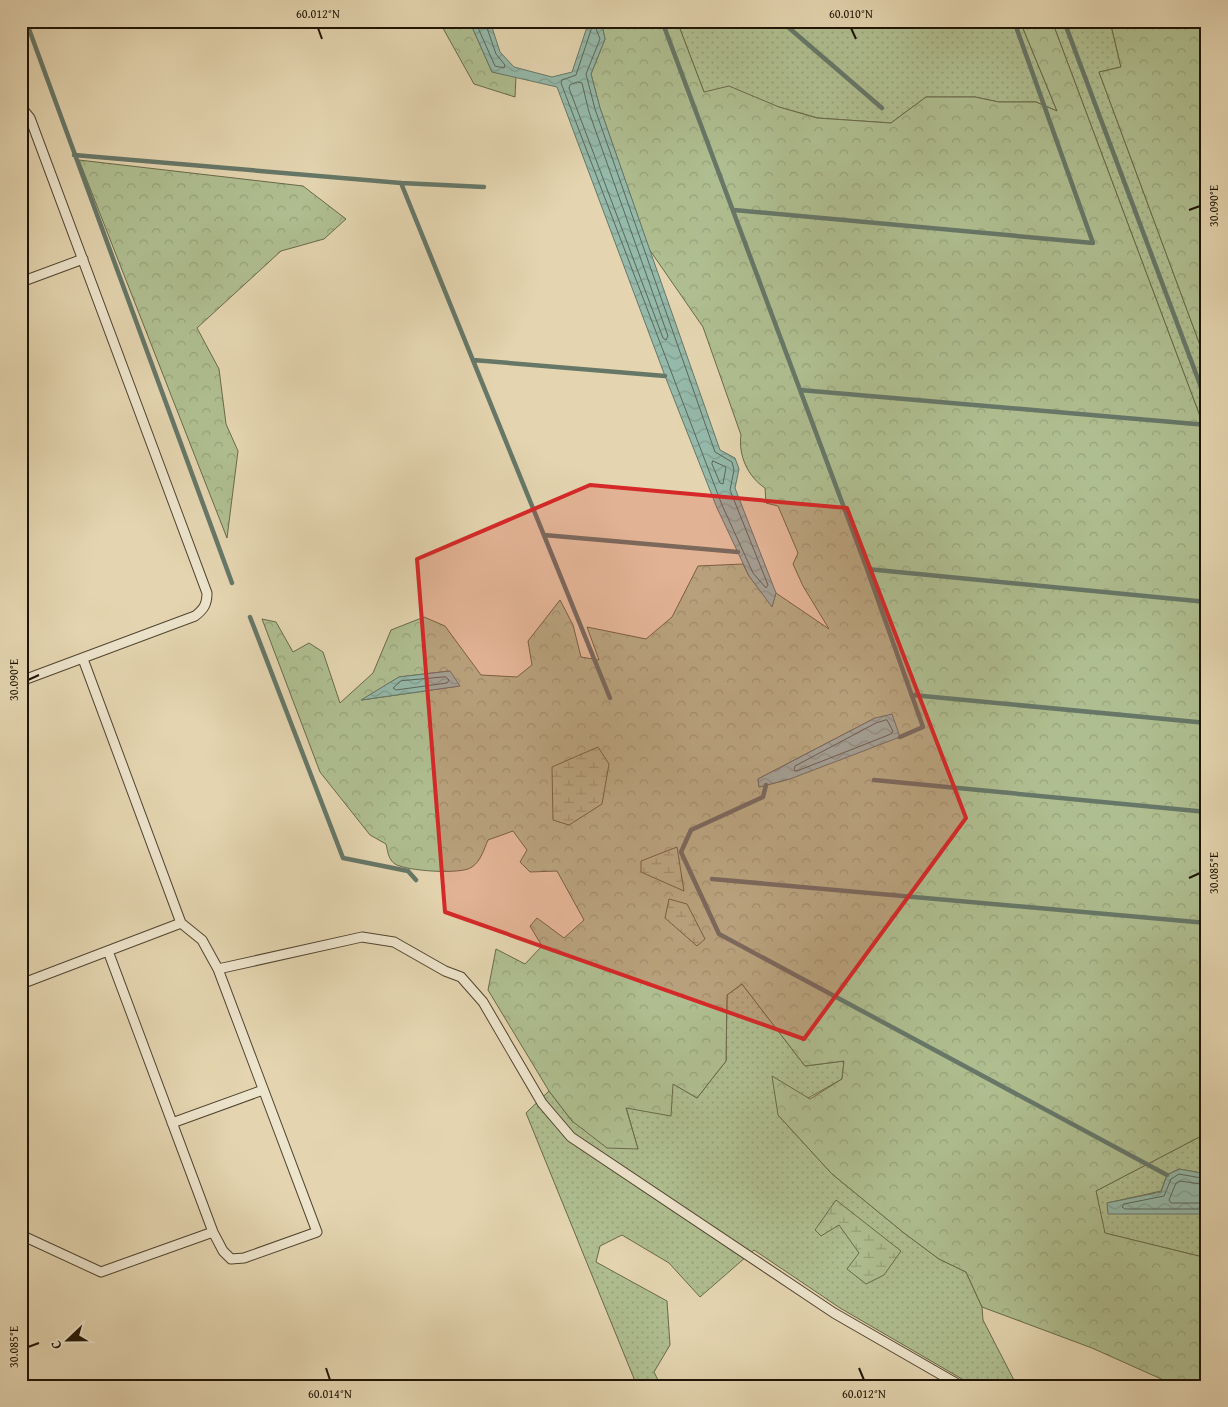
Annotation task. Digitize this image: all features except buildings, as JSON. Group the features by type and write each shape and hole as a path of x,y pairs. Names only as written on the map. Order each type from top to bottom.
{"lane":[{"path":"21,107 30,118 207,593 207,602 195,616 21,681"},
{"path":"21,282 83,259"},
{"path":"84,658 181,923 202,940 218,969 317,1232 244,1258 231,1259 222,1251 213,1232 108,951"},
{"path":"21,984 181,923"},
{"path":"218,969 362,937 394,942 445,971 461,976 483,1002 542,1103 571,1137 834,1314 961,1386"},
{"path":"172,1123 263,1090"},
{"path":"21,1235 100,1272 213,1232"}],"highlighted area":[{"path":"590,485 847,508 966,818 804,1039 445,912 417,559"}],"green space":[{"path":"439,21 476,21 473,29 492,72 516,76 515,97 474,84"},
{"path":"601,21 677,21 704,92 729,86 779,107 817,118 891,123 926,97 975,97 999,102 1036,102 1057,111 1020,21 1052,21 1207,435 1207,1133 1096,1191 1105,1233 1207,1258 1207,1381 1168,1382 1092,1348 982,1307 966,1272 939,1259 832,1174 778,1115 772,1076 810,1099 842,1079 844,1061 805,1066 742,984 727,995 726,1061 697,1098 673,1084 671,1116 626,1108 638,1149 607,1148 572,1121 549,1091 488,990 496,949 525,964 542,946 530,926 537,918 564,938 584,920 557,871 530,872 520,862 527,850 513,831 488,840 478,862 466,869 434,871 410,869 395,864 390,858 386,844 370,835 320,772 262,619 276,622 293,652 309,643 323,652 340,703 373,673 391,630 424,617 445,626 481,675 517,677 532,665 528,641 560,600 573,625 581,657 599,660 587,627 646,639 672,617 698,566 743,564 749,576 772,606 776,593 829,629 803,586 793,564 798,553 778,506 766,503 765,488 749,472 743,458 740,443 741,435 703,327 649,249 600,108 591,74 605,39","holes":["449,671 459,686 362,700 399,677","875,718 790,779 759,787 758,779"]},
{"path":"677,21 1020,21 1057,111 1036,102 999,102 975,97 926,97 891,123 818,118 779,107 704,92"},
{"path":"1052,21 1110,21 1121,67 1099,72 1207,364 1207,435"},
{"path":"1110,21 1207,21 1207,364 1099,72 1121,67"},
{"path":"79,160 303,186 346,219 324,239 281,251 197,328 219,369 226,424 238,451 227,538"},
{"path":"598,747 609,764 602,804 569,825 553,820 552,767"},
{"path":"677,847 684,891 641,872 641,861"},
{"path":"669,899 687,904 705,939 697,946 665,918"},
{"path":"742,984 805,1066 844,1061 842,1079 778,1115 832,1174 939,1259 966,1272 982,1307 983,1320 1017,1386 974,1386 840,1308 754,1250 700,1297 669,1263 622,1235 600,1246 596,1262 667,1301 670,1345 654,1372 661,1386 637,1386 526,1113 549,1091 572,1121 638,1149 626,1107 672,1083 697,1098 726,1061 727,995"},
{"path":"1207,1133 1207,1174 1179,1169 1167,1175 1161,1191 1107,1203 1207,1214 1207,1258 1104,1233 1096,1191"},
{"path":"836,1200 901,1251 884,1275 866,1284 847,1269 859,1253 839,1225 821,1236 815,1230"},
{"path":"1207,1381 1207,1386 1166,1386 1168,1382"}],"water":[{"path":"478,21 490,21 500,52 514,67 552,77 572,72 587,27 585,21 601,21 605,39 591,74 600,108 720,450 735,458 739,469 735,488 776,593 772,607 749,576 717,508 665,376 557,87 492,72 473,29"},
{"path":"450,671 460,686 361,700 399,677"},
{"path":"892,714 900,737 790,779 759,787 758,779 875,718"},
{"path":"1179,1169 1207,1174 1206,1214 1108,1214 1107,1203 1161,1192 1167,1175"}],"waterway":[{"path":"26,21 232,583"},
{"path":"662,21 867,569 923,727 900,737"},
{"path":"781,21 882,108"},
{"path":"734,210 1093,243 1014,21"},
{"path":"1064,21 1207,403"},
{"path":"74,155 401,183 484,187"},
{"path":"401,183 610,698"},
{"path":"473,360 665,376"},
{"path":"800,390 1207,425"},
{"path":"544,535 738,552"},
{"path":"867,569 1207,602"},
{"path":"250,617 343,858 408,871 416,880"},
{"path":"912,695 1207,723"},
{"path":"874,780 1207,812"},
{"path":"766,785 763,797 691,830 681,852 719,934 1167,1175"},
{"path":"712,879 1207,923"}]}
